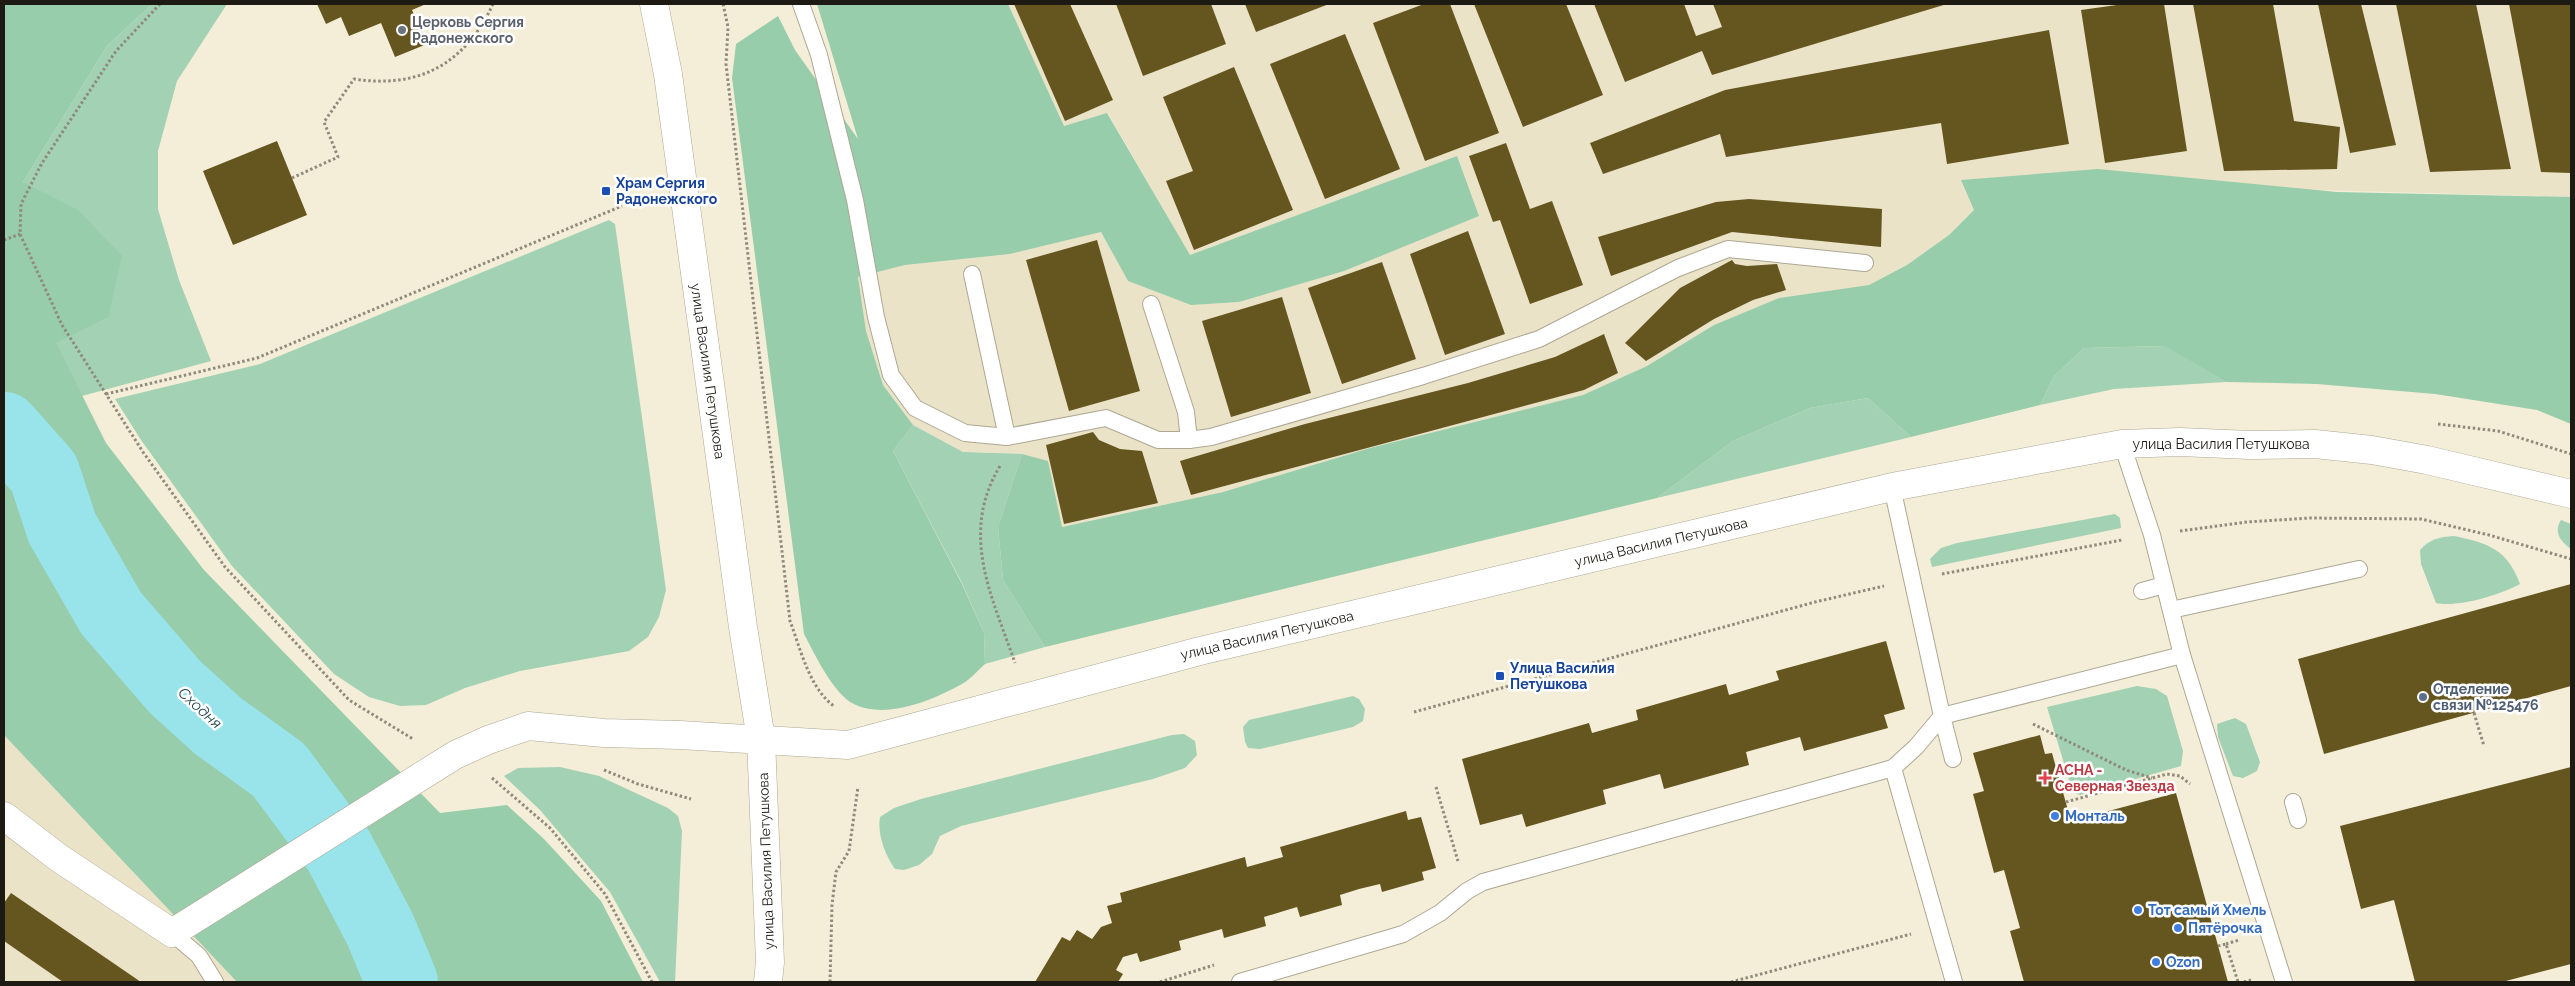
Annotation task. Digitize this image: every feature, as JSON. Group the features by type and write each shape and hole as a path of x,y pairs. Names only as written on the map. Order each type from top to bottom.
{"street":[{"name":"улица Василия Петушкова","path":"654,4 668,74 742,627 761,739 770,962 768,982"},
{"name":"улица Василия Петушкова","path":"761,739 848,745 1200,651 1892,487 2122,444 2180,442 2250,445 2315,444 2372,450 2427,460 2571,494"},
{"path":"4,816 59,858 172,933 455,755 488,740 528,726 604,733 761,739"}],"lane":[{"path":"801,4 819,55 855,200 876,317 891,375 915,408 965,433 1007,437 1106,418 1158,440 1188,440 1211,437 1414,379 1539,338 1678,268 1728,249 1865,263"},
{"path":"972,274 1007,437"},
{"path":"1151,304 1186,412 1188,440"},
{"path":"2122,444 2152,535 2182,655 2284,982"},
{"path":"1892,487 1911,580 1953,759"},
{"path":"2170,610 2359,569"},
{"path":"2142,591 2164,585"},
{"path":"1240,982 1404,934 1440,913 1467,891 1483,882 1892,768 1916,747 1942,716 2182,655"},
{"path":"1892,768 1954,982"},
{"path":"2293,802 2298,820"},
{"path":"172,933 200,956 215,982"}],"path":[{"path":"160,4 116,51 42,163 21,204 20,234 62,325 143,452 225,567 349,700 420,743 455,755 496,780 550,828 605,894 652,982"},
{"path":"292,178 338,157 324,122 354,79 394,82 434,70 454,58 470,42 484,23 492,4"},
{"path":"723,4 728,27 726,64 790,621 814,683 826,701 838,710"},
{"path":"106,394 257,358 622,206"},
{"path":"4,240 20,234"},
{"path":"2430,423 2498,431 2571,454"},
{"path":"1010,648 987,584 981,551 981,529 982,516 997,471 1024,433"},
{"path":"1414,712 1815,602 1911,580 2152,535 2247,522 2310,518 2421,519 2489,535 2571,559"},
{"path":"1977,706 2052,732 2082,750 2126,770 2153,778"},
{"path":"2474,713 2484,746"},
{"path":"597,767 638,784 691,799"},
{"path":"2066,802 2167,774 2180,776 2191,785"},
{"path":"830,982 832,905 836,872 849,851 858,787"},
{"path":"1436,788 1467,891"},
{"path":"1731,982 1938,926"},
{"path":"2236,931 2241,948"},
{"path":"2218,946 2239,940"},
{"path":"2226,944 2238,982"},
{"path":"2244,982 2252,981 2249,972"}],"shaded area":[{"path":"1008,4 2571,4 2571,197 1962,180 1974,210 1949,235 1907,265 1869,285 1779,298 1714,325 1647,366 1583,395 1370,448 1223,492 1062,527 1022,454 963,452 913,425 883,385 866,331 858,277 905,265 1010,254 1101,232 1128,281 1191,305 1239,302 1288,287 1218,244 1190,256 1108,113 1064,126"},
{"path":"4,735 237,982 4,982"}],"green space":[{"path":"4,4 152,4 107,46 23,182 78,210 122,256 108,318 56,343 106,443 204,570 440,813 507,805 544,839 601,901 643,982 237,982 4,735"},
{"path":"152,4 227,4 177,81 158,151 158,209 179,280 211,361 82,396 55,343 108,318 23,182 107,46"},
{"path":"817,4 1008,4 1064,126 1107,113 1190,255 1457,156 1479,216 1344,271 1239,302 1191,305 1128,281 1101,232 1010,254 905,265 858,277 866,331 883,385 913,425 893,451 962,584 984,633 985,664 968,680 924,702 895,709 880,710 867,708 854,704 847,699 839,692 825,673 804,634 732,78 736,44 778,16 795,50 858,139"},
{"path":"2098,169 2337,192 2571,197 2571,424 2537,410 2435,394 2317,384 2226,382 2165,346 2084,348 2054,376 2040,405 1911,437 1868,398 1810,408 1733,441 1657,498 1045,647 1003,580 998,527 1022,454 1048,461 1062,527 1223,492 1370,448 1583,395 1647,366 1714,325 1779,298 1869,285 1907,265 1949,235 1974,210 1961,180"},
{"path":"609,220 615,224 666,590 659,617 648,637 629,651 520,671 465,688 426,705 400,706 369,697 334,674 232,566 141,440 115,399 260,364"},
{"path":"2166,346 2226,382 2114,389 2040,405 2054,376 2084,348"},
{"path":"1868,398 1911,437 1657,498 1733,441 1810,408"},
{"path":"913,425 963,452 1022,454 998,527 1003,580 1045,647 985,664 984,633 962,583 893,451"},
{"path":"2115,514 2120,518 2121,528 1932,567 1930,559 1941,548 1957,543"},
{"path":"2561,520 2571,524 2571,549 2559,536 2558,529"},
{"path":"2454,536 2495,549 2509,563 2520,584 2478,600 2455,604 2436,603 2421,564 2420,550 2427,543 2435,539"},
{"path":"2137,686 2156,689 2167,696 2183,751 2181,766 2080,795 2073,793 2047,707"},
{"path":"1353,696 1359,699 1365,709 1363,721 1353,727 1260,749 1248,748 1245,742 1243,727 1249,720"},
{"path":"2235,718 2246,724 2260,762 2257,771 2243,778 2233,776 2218,737 2217,724"},
{"path":"1184,734 1195,741 1197,755 1185,768 1153,779 961,826 940,836 932,854 919,865 904,870 895,869 885,851 879,824 880,817 894,808 921,799 1172,735"},
{"path":"560,767 599,776 668,808 678,816 682,831 675,982 660,982 610,892 540,810 504,776 518,768"}],"building":[{"name":"Церковь Сергия Радонежского","path":"317,4 426,4 412,10 427,44 395,57 381,23 349,36 341,17 326,24"},
{"path":"1014,4 1070,4 1113,100 1065,121"},
{"path":"1116,4 1211,4 1226,44 1143,76"},
{"path":"1245,4 1329,4 1256,32"},
{"path":"1424,4 1450,4 1499,133 1425,161 1373,23"},
{"path":"1474,4 1566,4 1603,95 1523,127"},
{"path":"1594,4 1684,4 1696,36 1722,27 1713,4 1947,4 1712,75 1702,51 1625,82"},
{"path":"2124,4 2164,4 2187,151 2105,163 2081,10"},
{"path":"2193,4 2273,4 2294,121 2340,127 2337,169 2224,171"},
{"path":"2318,4 2361,4 2396,145 2350,153"},
{"path":"2396,4 2476,4 2511,169 2430,172"},
{"path":"2509,4 2571,4 2571,173 2541,172"},
{"path":"2049,30 2069,144 1947,164 1941,123 1726,157 1720,134 1603,174 1590,143 1725,90"},
{"path":"1345,34 1400,169 1325,199 1270,64"},
{"path":"1234,67 1293,210 1194,250 1166,181 1193,171 1163,97"},
{"path":"277,141 307,215 233,245 203,171"},
{"path":"1506,143 1530,209 1552,201 1583,285 1530,304 1500,220 1493,222 1469,156"},
{"path":"1749,199 1882,209 1881,247 1732,232 1611,276 1598,237 1716,202"},
{"path":"1468,231 1505,334 1445,355 1410,254"},
{"path":"1097,240 1140,391 1069,411 1026,260"},
{"path":"1732,260 1735,264 1747,266 1777,264 1786,290 1753,300 1714,319 1646,361 1625,343 1680,288"},
{"path":"1382,262 1416,359 1342,384 1308,288"},
{"path":"1282,297 1311,393 1231,417 1202,321"},
{"path":"1604,334 1618,373 1584,390 1191,495 1180,461 1305,424 1468,383 1555,357"},
{"path":"1093,432 1099,440 1120,449 1142,451 1158,503 1064,524 1046,445"},
{"path":"2571,584 2571,686 2324,754 2298,659"},
{"path":"1886,641 1905,709 1884,715 1888,728 1804,751 1800,737 1746,752 1749,765 1664,789 1660,774 1603,790 1606,804 1526,827 1522,814 1480,825 1462,759 1589,723 1592,733 1638,720 1636,710 1726,684 1729,695 1779,680 1776,671"},
{"path":"2040,735 2045,754 2052,753 2071,821 2176,793 2228,982 2024,982 2010,931 2020,928 2004,870 1994,873 1973,794 1984,791 1973,753"},
{"path":"2571,767 2571,964 2502,982 2415,982 2394,900 2361,909 2340,826"},
{"path":"1406,811 1408,820 1421,817 1436,868 1422,872 1424,880 1382,892 1380,884 1359,889 1340,895 1342,905 1300,917 1297,907 1264,917 1266,926 1224,938 1222,929 1179,941 1181,950 1140,962 1137,953 1123,957 1116,970 1123,974 1118,982 1035,982 1062,937 1070,941 1077,930 1092,939 1101,927 1112,923 1107,906 1122,902 1120,893 1245,857 1247,867 1283,857 1280,847"},
{"path":"11,893 140,982 63,982 4,941 4,903"}],"waterway":[{"name":"Сходня","path":"4,428 44,473 62,528 111,613 175,687 218,726 279,770 339,851 380,929 402,982"}],"place":[{"name":"Церковь Сергия Радонежского","path":"402,30"},
{"name":"Храм Сергия Радонежского","path":"606,191"},
{"name":"Улица Василия Петушкова","path":"1500,676"},
{"name":"Отделение связи №125476","path":"2423,697"},
{"name":"АСНА - Северная Звезда","path":"2045,778"},
{"name":"Монталь","path":"2055,816"},
{"name":"Тот самый Хмель","path":"2138,910"},
{"name":"Пятёрочка","path":"2178,928"},
{"name":"Ozon","path":"2156,962"}]}
